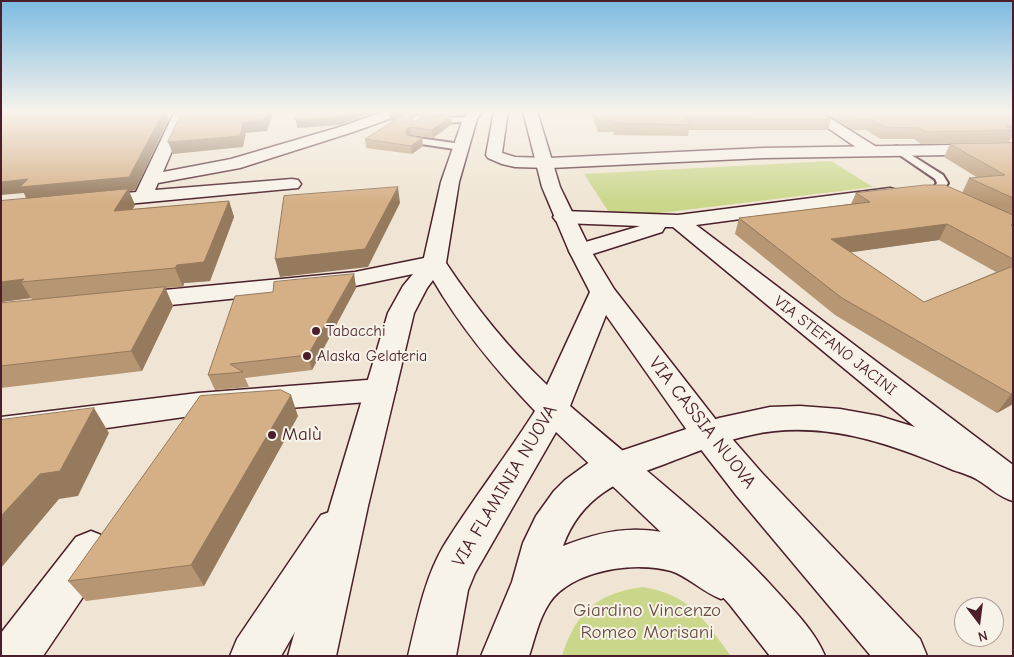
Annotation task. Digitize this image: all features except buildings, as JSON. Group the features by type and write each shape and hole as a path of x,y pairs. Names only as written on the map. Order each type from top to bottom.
{"main road":[{"path":"142,197 166,142"},
{"path":"151,179 234,164 295,142"},
{"path":"312,656 349,506 401,313 415,286 434,263 450,182 463,142"},
{"path":"496,142 494,155 498,159 544,162 869,149 1013,149"},
{"name":"VIA CASSIA NUOVA","path":"538,142 563,217 602,292 708,434 749,484 903,656"},
{"path":"858,142 869,149"},
{"path":"75,203 292,184"},
{"path":"563,217 678,221 924,192 958,202"},
{"path":"580,252 678,221"},
{"name":"VIA STEFANO JACINI","path":"678,221 1002,478"},
{"path":"109,304 355,279 434,263"},
{"path":"434,263 474,322 507,362 552,408 615,467 688,530 750,594 801,656"},
{"name":"VIA FLAMINIA NUOVA","path":"432,656 446,590 458,562 527,454 552,408 602,292"},
{"path":"1,430 198,404 380,390"},
{"path":"169,443 198,404"},
{"name":"VIA STEFANO JACINI","path":"708,434 771,419 787,418 843,422 897,434 1002,478"},
{"path":"505,656 533,589 537,559 546,538 560,513 575,494 591,480 615,467 708,434"},
{"path":"254,656 349,506"},
{"path":"14,656 112,522"},
{"path":"533,589 543,579 580,559 616,549 640,547 686,557 750,594"}],"lane":[{"path":"423,142 461,147"},
{"path":"897,149 939,177 943,183 939,187 924,192"}],"green space":[{"path":"831,161 873,187 644,215 610,214 584,174"},
{"name":"Giardino Vincenzo Romeo Morisani","path":"643,587 673,596 685,603 704,620 731,656 562,656 574,627 591,607 613,594"}],"place":[{"name":"Tabacchi","path":"316,331"},
{"name":"Alaska Gelateria","path":"307,356"},
{"name":"Malù","path":"272,435"}]}
